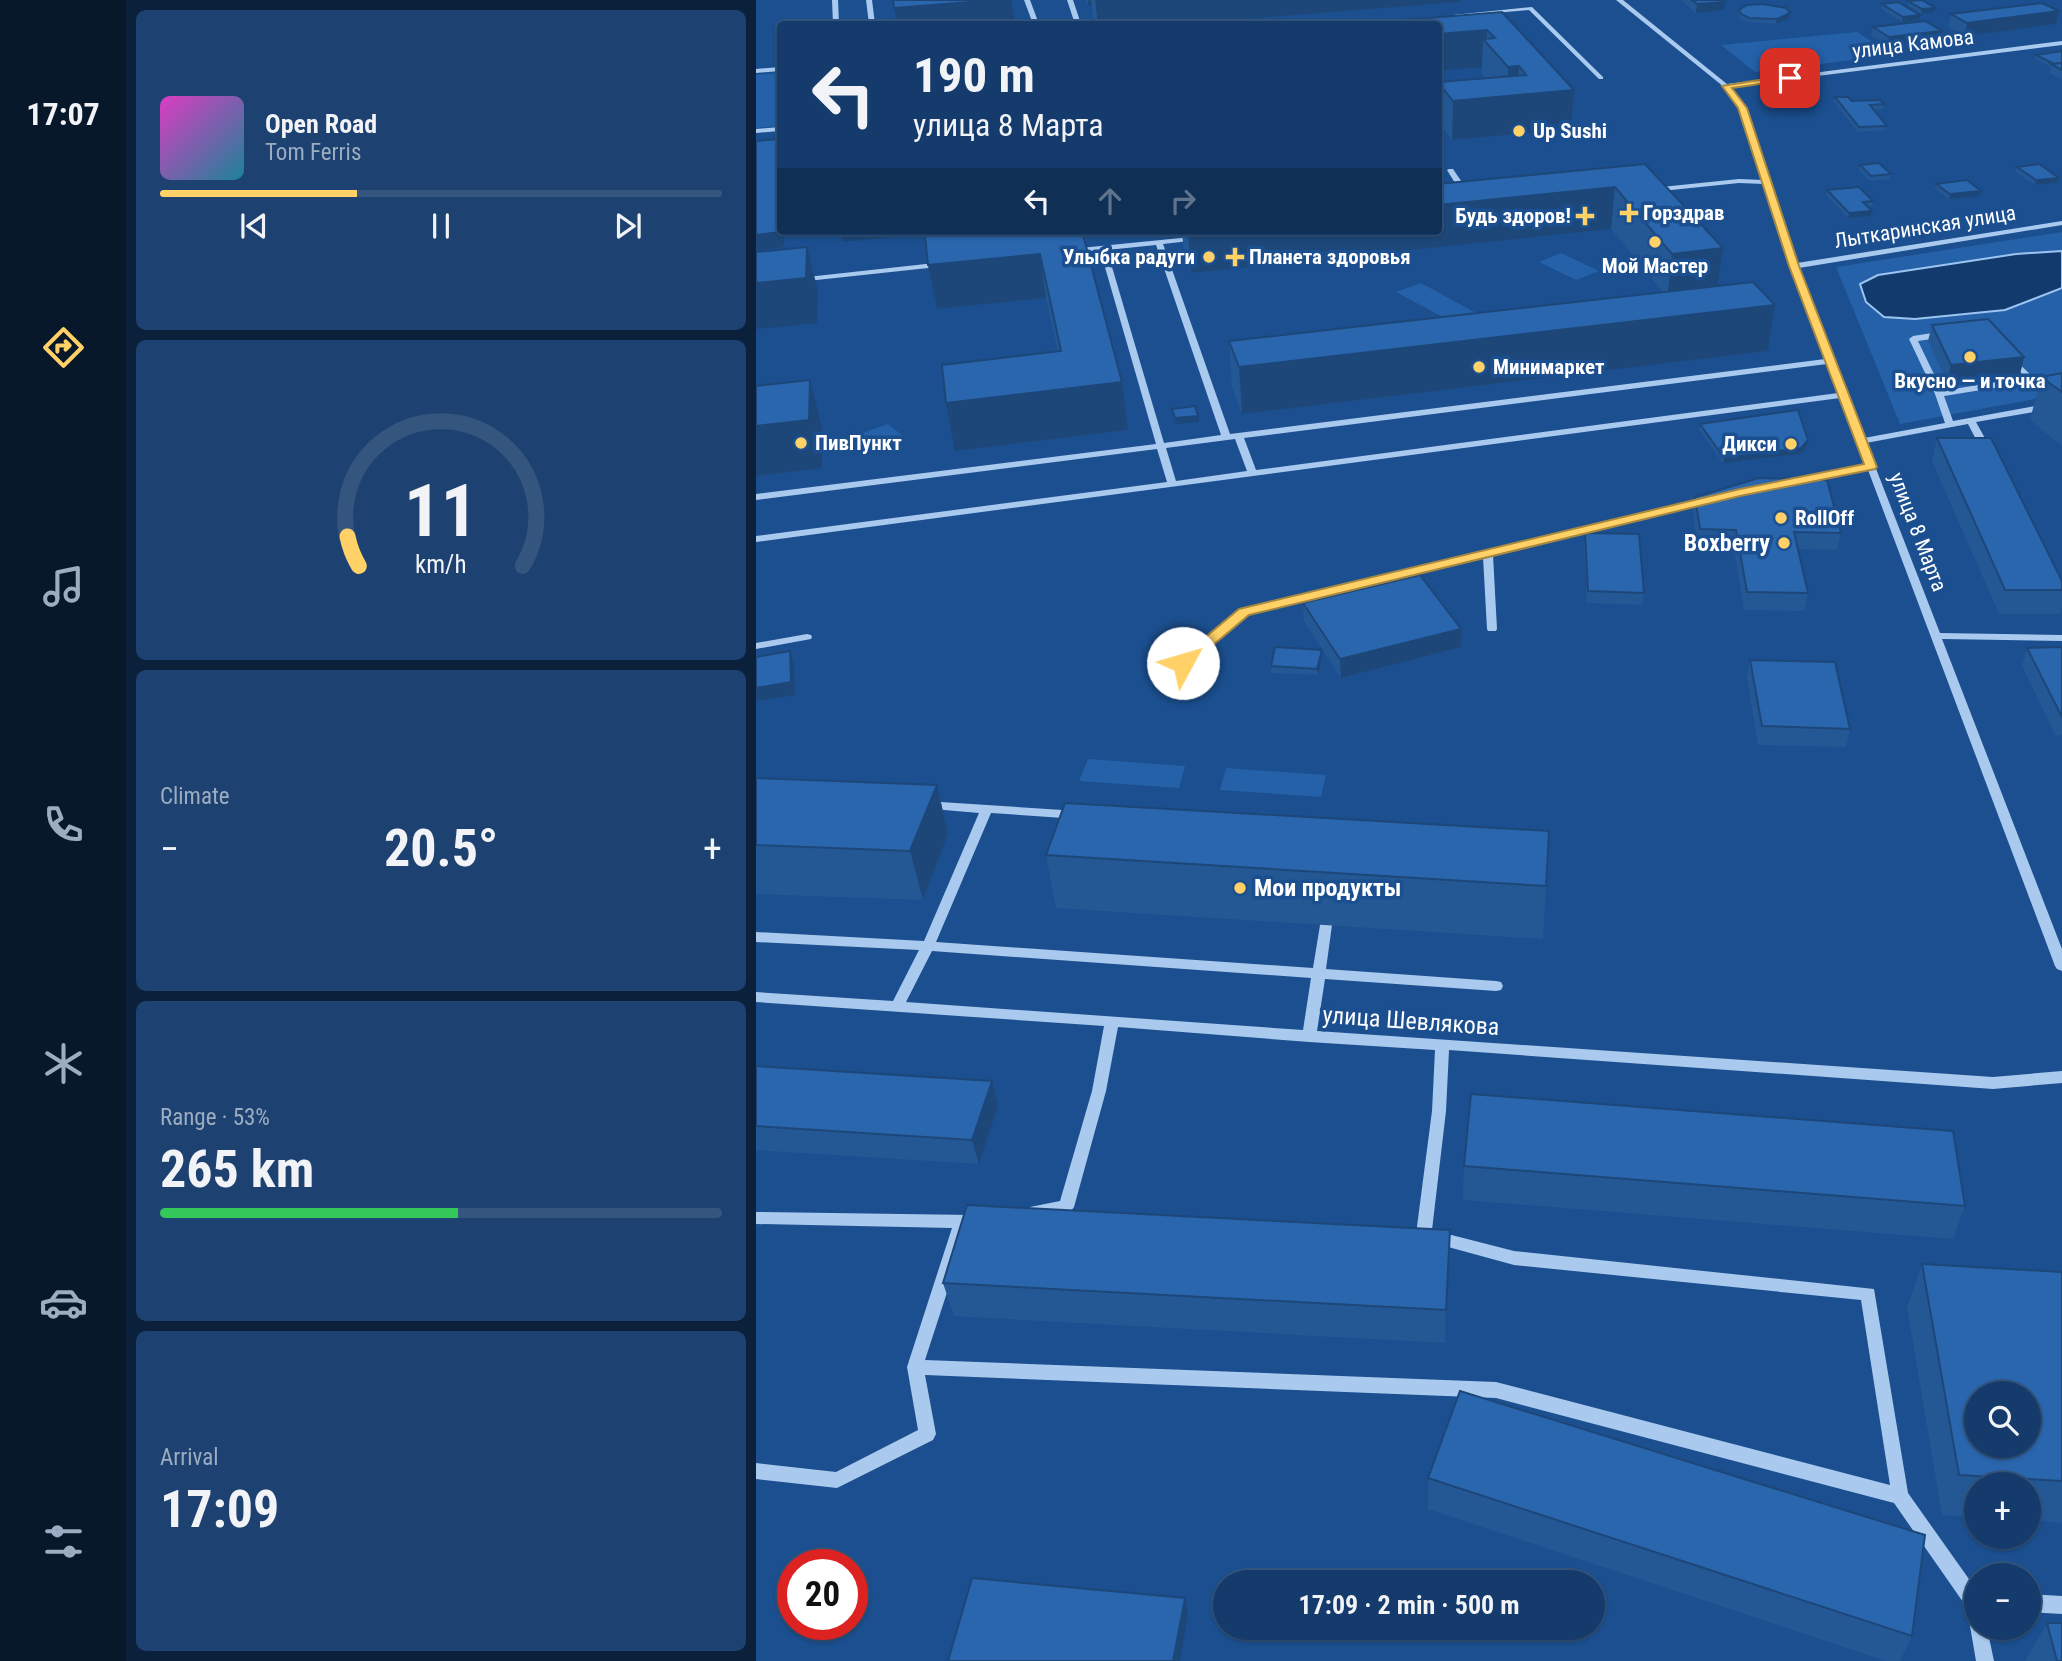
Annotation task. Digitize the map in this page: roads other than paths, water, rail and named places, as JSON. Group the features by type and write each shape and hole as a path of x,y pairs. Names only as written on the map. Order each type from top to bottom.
{"street":[{"path":"835,0 836,21"},
{"path":"869,0 872,21"},
{"path":"1027,0 1036,21"},
{"path":"1070,0 1077,21"},
{"name":"улица 8 Марта","path":"1619,0 1726,86 1743,108 1794,266 2062,966"},
{"path":"1460,34 1471,33 1456,15 1530,8 1601,78"},
{"name":"улица Камова","path":"1726,86 2062,43"},
{"path":"756,71 777,69"},
{"path":"756,131 777,129"},
{"path":"1451,170 1471,201"},
{"path":"1644,191 1740,181 1766,182"},
{"name":"Лыткаринская улица","path":"1794,266 2062,223"},
{"path":"1062,252 1213,236"},
{"path":"1159,242 1226,437"},
{"path":"1104,248 1172,484"},
{"path":"784,281 951,264"},
{"path":"1950,425 1939,394 1913,339 1954,333"},
{"path":"1939,394 2031,379 2006,354"},
{"path":"756,497 1830,361"},
{"path":"756,539 1843,395"},
{"path":"1861,441 2062,404"},
{"path":"1971,421 1993,461"},
{"path":"1238,436 1252,473"},
{"path":"1779,485 1871,467"},
{"path":"1183,663 1244,612 1726,496"},
{"path":"1488,554 1492,629"},
{"path":"1936,636 2062,638"},
{"path":"756,646 807,637"},
{"path":"905,804 1095,816"},
{"path":"898,1005 928,946 987,809"},
{"path":"1309,1037 1326,925"},
{"path":"756,936 1496,986"},
{"name":"улица Шевлякова","path":"756,996 1309,1037 1993,1083 2062,1077"},
{"path":"1014,1214 1066,1207 1099,1091 1112,1023"},
{"path":"1442,1046 1439,1111 1424,1234 1514,1258 1868,1294 1900,1496 1964,1585"},
{"path":"756,1218 962,1222 988,1218"},
{"path":"756,1471 837,1480 927,1434 915,1367 962,1222"},
{"path":"915,1367 1496,1390 1900,1496"},
{"path":"2041,1604 2062,1605"},
{"path":"1981,1640 1985,1661"}],"place":[{"name":"Up Sushi","path":"1519,131"},
{"name":"Горздрав","path":"1629,213"},
{"name":"Будь здоров!","path":"1585,216"},
{"name":"Мой Мастер","path":"1655,242"},
{"name":"Улыбка радуги","path":"1209,257"},
{"name":"Планета здоровья","path":"1235,257"},
{"name":"Вкусно — и точка","path":"1970,357"},
{"name":"Минимаркет","path":"1479,367"},
{"name":"ПивПункт","path":"801,443"},
{"name":"Дикси","path":"1791,444"},
{"name":"RollOff","path":"1781,518"},
{"name":"Boxberry","path":"1784,543"},
{"name":"Мои продукты","path":"1240,888"}]}
